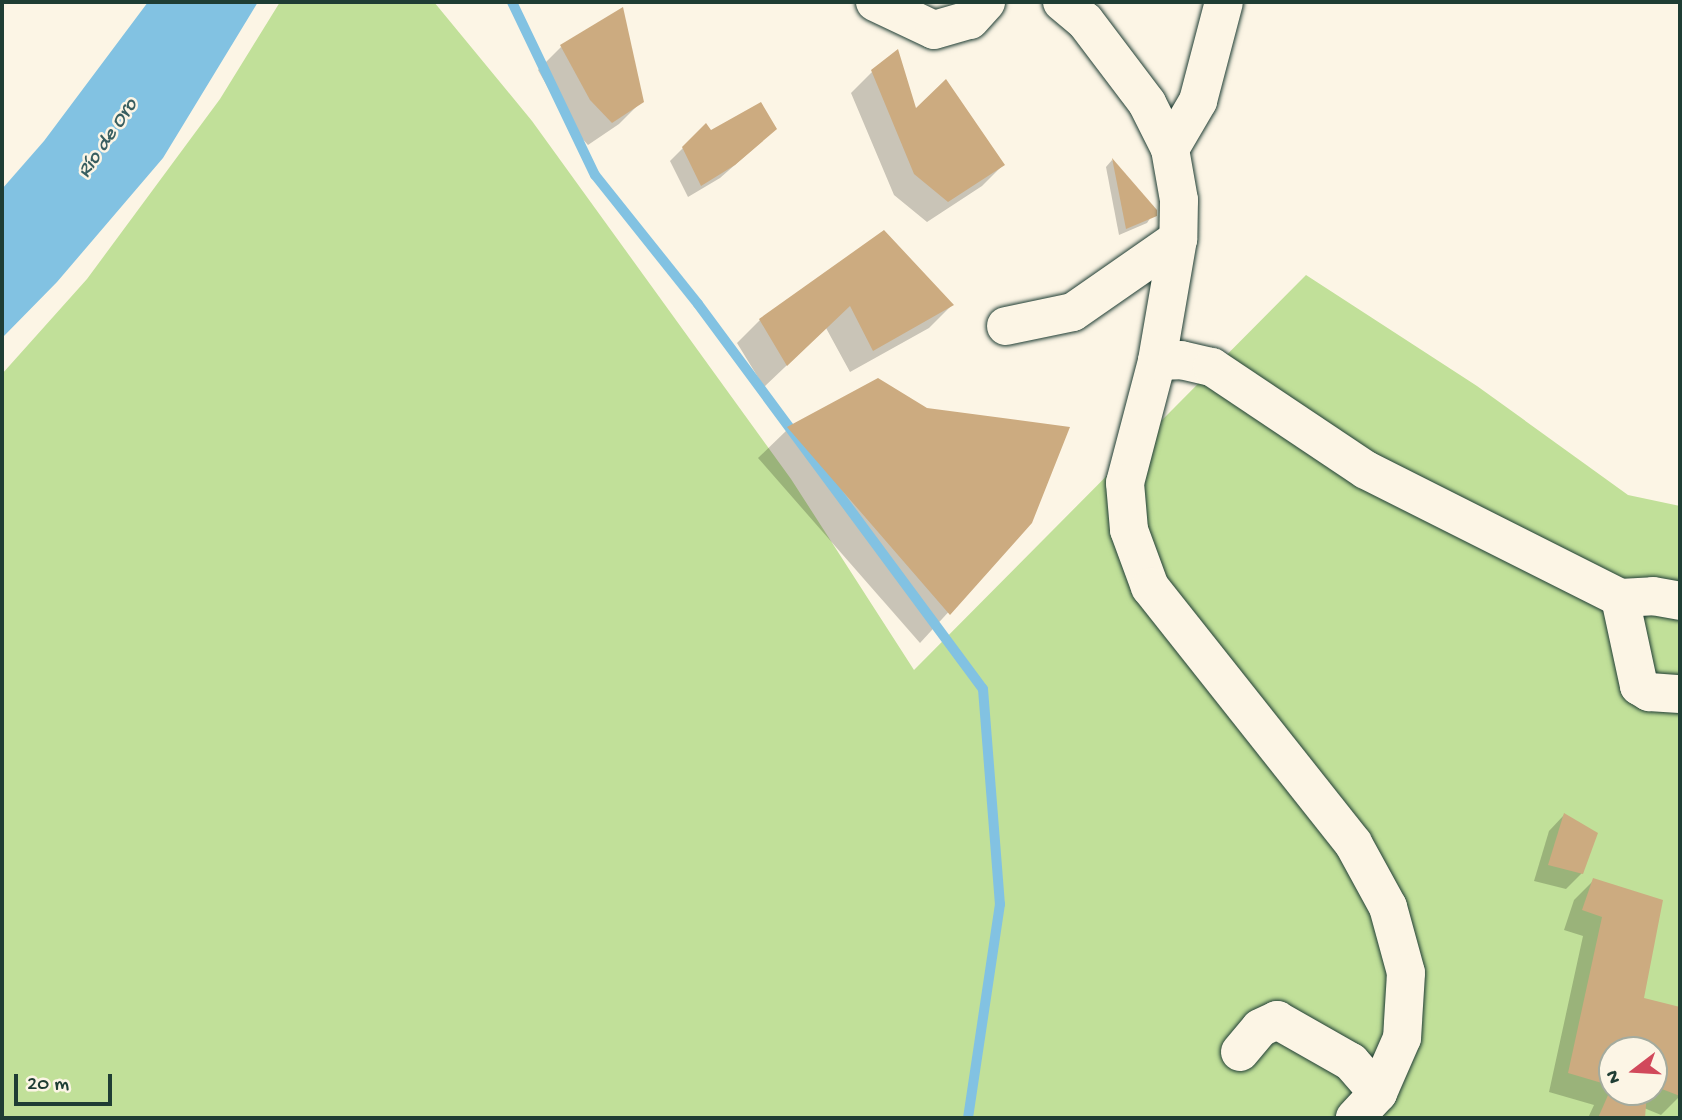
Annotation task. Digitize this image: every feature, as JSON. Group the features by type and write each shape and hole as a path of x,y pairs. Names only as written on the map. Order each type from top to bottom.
{"street":[{"path":"875,2 934,30 970,20 986,2"},
{"path":"1062,2 1086,21 1147,103 1170,149 1179,200 1178,239 1157,361 1125,483 1129,530 1150,587 1353,843 1388,907 1406,972 1402,1038 1366,1106"},
{"path":"1170,149 1198,101 1224,2"},
{"path":"1006,326 1073,312 1178,239"},
{"path":"1157,361 1181,360 1212,367 1366,470 1620,598 1653,596 1680,601"},
{"path":"1620,598 1639,686 1649,692 1680,694"},
{"path":"1240,1052 1260,1028 1277,1020 1351,1062 1366,1106"}],"green space":[{"path":"280,2 434,2 532,121 791,479 914,670 1306,275 1477,386 1628,495 1680,506 1680,1118 2,1118 2,374 87,279 220,99"}],"water":[{"name":"Río de Oro","path":"148,2 258,2 163,158 57,282 2,338 2,189 44,141"}],"building":[{"path":"623,7 644,102 612,123 590,100 560,45"},
{"path":"898,49 916,108 946,79 1005,165 948,202 914,174 871,70"},
{"path":"761,102 777,129 735,165 701,186 682,147 706,123 711,130"},
{"path":"1112,158 1157,210 1157,216 1126,229"},
{"path":"884,230 954,305 873,351 850,306 787,366 759,319"},
{"path":"878,378 927,408 1070,427 1032,523 950,615 787,427"},
{"path":"1564,813 1598,833 1583,874 1548,865"},
{"path":"1593,878 1663,900 1644,998 1680,1007 1680,1096 1668,1091 1668,1036 1598,1036 1598,1082 1568,1073 1602,917 1582,910"},
{"path":"1603,1106 1646,1106 1645,1118 1598,1118"}],"waterway":[{"path":"512,2 595,175 698,304 983,689 1000,904 968,1118"}]}
